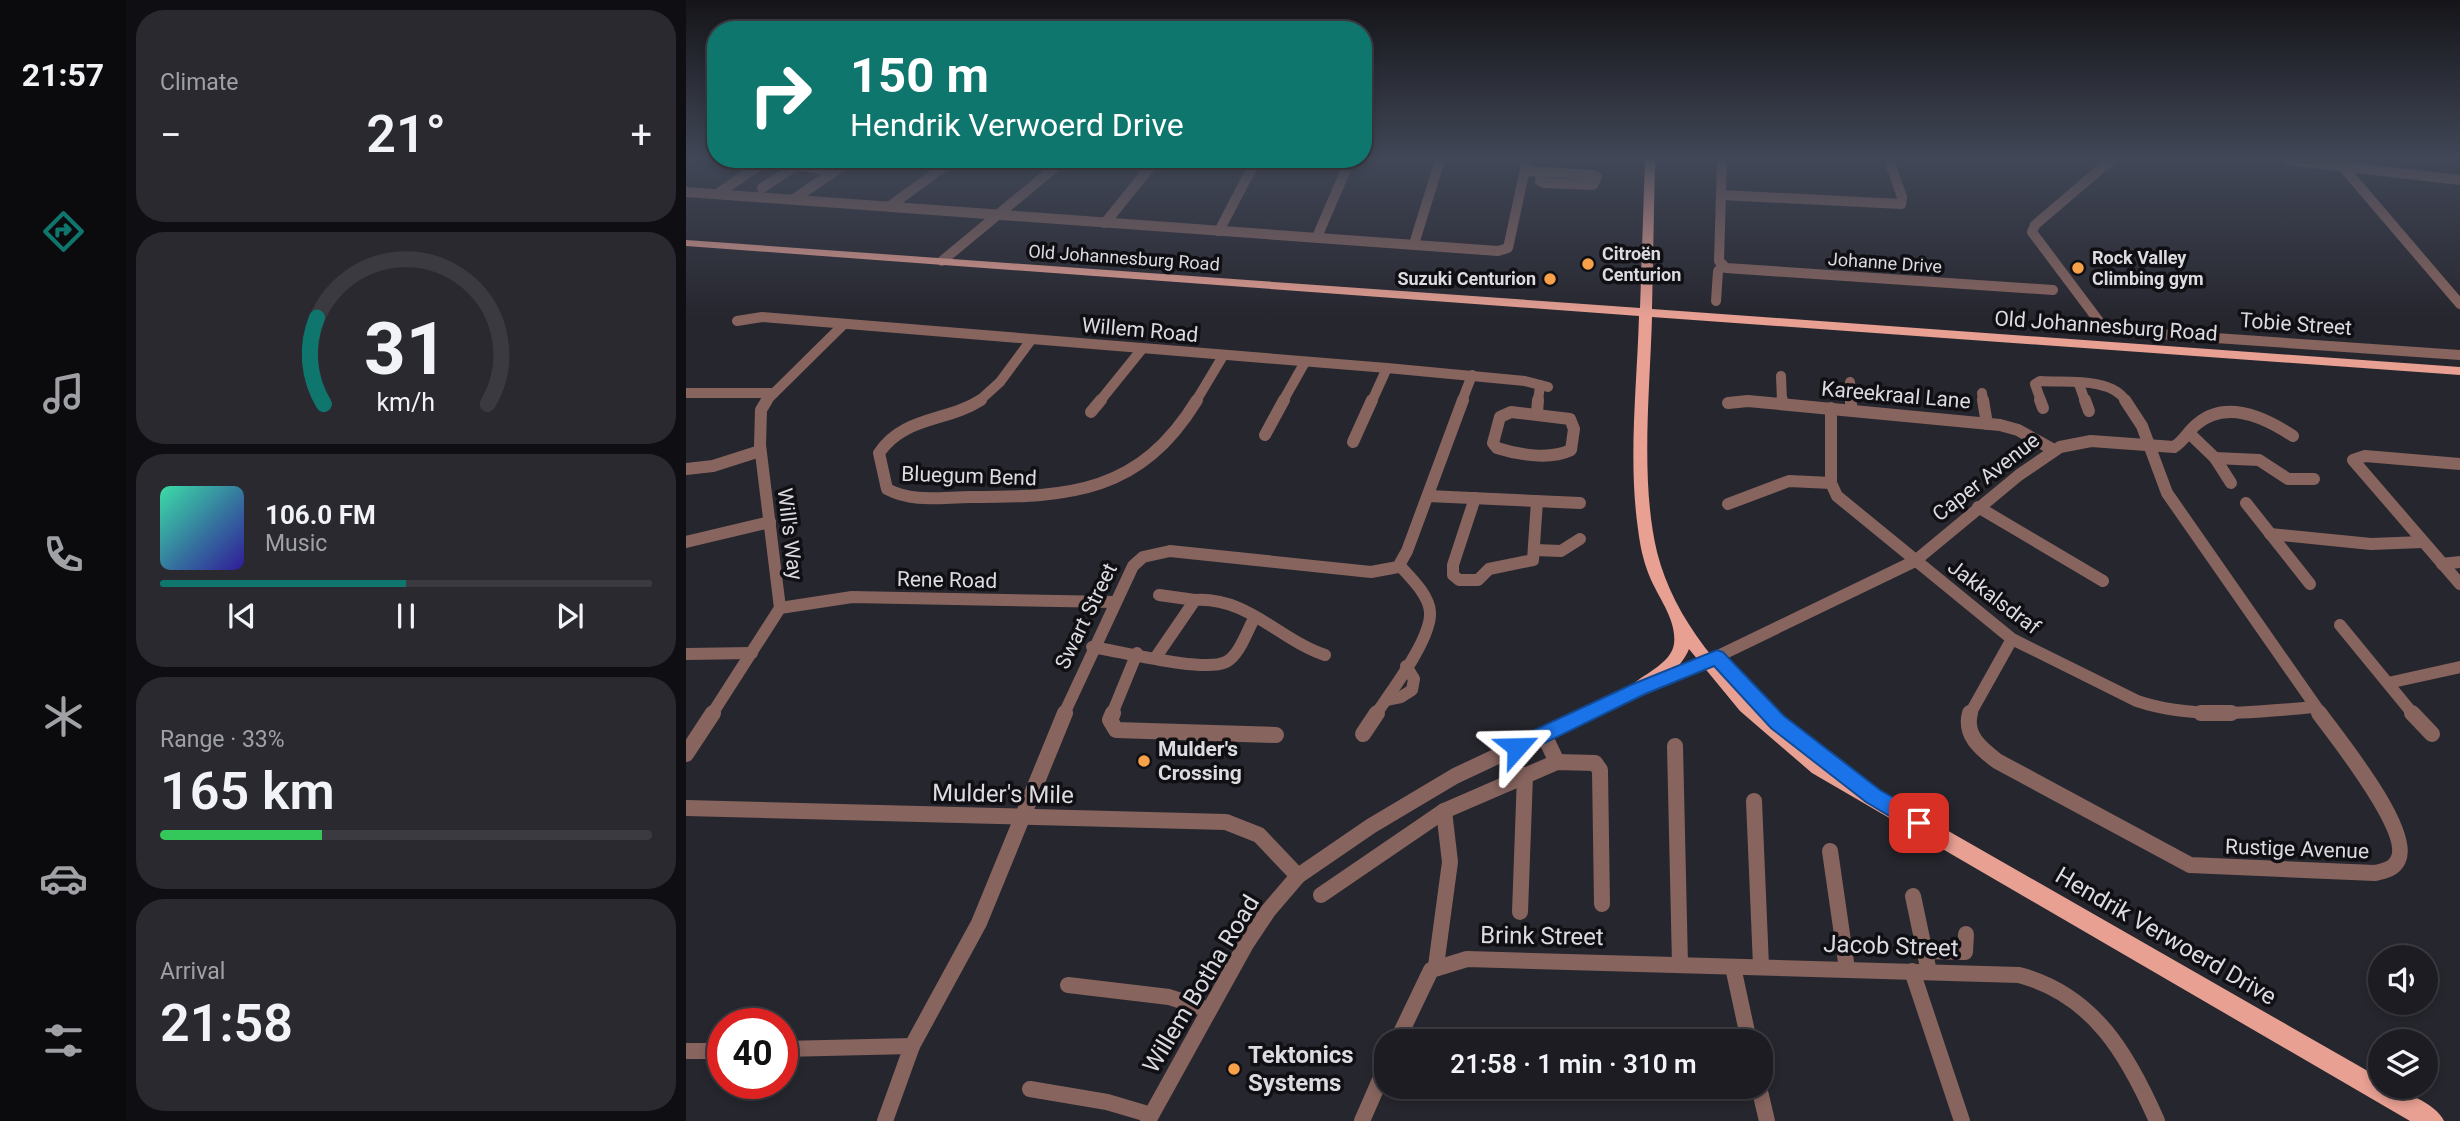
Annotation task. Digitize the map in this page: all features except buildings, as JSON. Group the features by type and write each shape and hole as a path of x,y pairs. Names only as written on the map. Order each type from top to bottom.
{"main road":[{"name":"Hendrik Verwoerd Drive","path":"1650,212 1648,448 1651,513 1657,544 1676,598 1712,659"},
{"name":"Hendrik Verwoerd Drive","path":"1656,212 1640,480 1643,515 1657,574 1680,618 1763,720 1801,754 1851,786 1873,796 2432,1121"},
{"name":"Old Johannesburg Road","path":"686,243 2460,371"},
{"path":"1639,689 1670,666 1682,652 1680,618"}],"street":[{"path":"974,212 1490,251 1508,248 1516,212"},
{"path":"1105,223 1114,212"},
{"path":"1219,231 1229,212"},
{"path":"1317,237 1328,212"},
{"path":"1414,244 1424,212"},
{"path":"1716,301 1721,264 1721,212"},
{"name":"Tobie Street","path":"2050,212 2035,225 2032,232 2045,253 2101,324 2129,332 2460,355"},
{"path":"2382,212 2460,304"},
{"path":"942,261 996,214"},
{"name":"Johanne Drive","path":"1721,264 1732,270 2053,290"},
{"name":"Willem Road","path":"737,321 762,317 1472,375 1544,386 1537,414"},
{"name":"Will's Way","path":"686,754 780,608 758,419 763,406 774,393 844,325"},
{"name":"Bluegum Bend","path":"1031,340 980,400 905,429 887,441 879,453 887,489 910,496 1035,499 1061,496 1103,484 1131,471 1166,443 1223,356"},
{"path":"1091,412 1142,349"},
{"path":"1265,435 1305,362"},
{"path":"1353,442 1387,368"},
{"path":"1363,734 1386,701 1401,697 1412,690 1414,679 1406,666 1431,613 1418,589 1400,566 1472,375"},
{"path":"1781,376 1782,404"},
{"path":"1850,382 1851,410"},
{"path":"2043,408 2036,382 2079,384 2089,411"},
{"name":"Rustige Avenue","path":"2012,639 1968,717 1969,732 1977,746 1997,761 2190,865 2364,873 2384,872 2396,865 2401,849 2397,831 2376,794 2167,493 2143,426 2119,390 2109,386 2079,384"},
{"path":"686,393 774,393"},
{"path":"1982,393 1987,424"},
{"name":"Kareekraal Lane","path":"1728,403 1748,401 1987,424 2018,430 2054,450"},
{"path":"1728,503 1784,482 1831,483 1831,408"},
{"name":"Caper Avenue","path":"1712,659 1915,561 1978,508 2054,450 2091,441 2177,446 2209,417 2235,412 2268,421 2292,436"},
{"path":"1537,414 1566,417 1574,423 1572,445 1568,453 1553,455 1505,451 1494,447 1494,431 1502,415 1537,414"},
{"path":"2189,433 2215,458 2231,483"},
{"path":"686,469 721,464 760,451"},
{"path":"2460,464 2365,456 2354,457 2353,462 2460,584"},
{"path":"2215,458 2255,459 2292,480 2314,479"},
{"name":"Jakkalsdraf","path":"1831,483 1837,496 1849,509 2012,639 2090,680 2158,708 2232,713 2315,707"},
{"path":"1427,496 1580,503"},
{"path":"1475,498 1453,565 1455,578 1478,580 1489,569 1527,563 1535,556 1537,501"},
{"path":"2246,503 2309,584"},
{"path":"1978,508 2103,581"},
{"path":"686,542 770,522"},
{"path":"2270,534 2371,544 2423,542"},
{"path":"1535,550 1561,551 1571,542 1580,539"},
{"name":"Swart Street","path":"884,1121 912,1046 979,923 1092,647 1133,566 1143,557 1160,552 1371,572 1400,566"},
{"path":"2442,564 2460,562"},
{"path":"1159,595 1195,600 1207,598 1242,604 1255,617 1307,650 1325,655"},
{"name":"Rene Road","path":"780,608 852,597 1114,602"},
{"path":"1156,657 1195,600"},
{"path":"1092,647 1200,665 1224,664 1255,617"},
{"path":"2340,625 2432,734"},
{"path":"686,654 752,653"},
{"path":"1138,653 1112,709 1110,720 1116,730 1276,735"},
{"name":"Willem Botha Road","path":"1149,1118 1246,944 1268,911 1298,876 1413,799 1639,689 1712,659"},
{"path":"2388,683 2460,667"},
{"path":"1544,734 1557,762"},
{"path":"1675,746 1680,964"},
{"path":"1321,895 1444,811 1557,762 1586,761 1595,763 1600,770 1602,904"},
{"path":"1520,912 1525,775"},
{"path":"1754,801 1760,967"},
{"name":"Mulder's Mile","path":"686,808 1147,819 1238,824 1272,844 1298,876"},
{"path":"1402,1029 1425,978 1436,966 1450,862 1444,811"},
{"path":"1830,851 1847,969"},
{"path":"1913,896 1925,951 1920,972 1962,1121"},
{"path":"1925,951 1965,952 1966,934"},
{"name":"Brink Street","path":"1436,966 1467,959 1733,967"},
{"path":"1733,967 1746,1029"},
{"name":"Jacob Street","path":"1733,967 2019,975 2046,985 2110,1030 2128,1056 2157,1121"},
{"path":"1068,985 1169,997 1209,1010"},
{"path":"798,1049 912,1046"},
{"path":"686,1051 707,1051"},
{"path":"1030,1089 1107,1102 1149,1118"},
{"path":"1362,1121 1374,1094"},
{"path":"1762,1099 1767,1121"}],"place":[{"name":"Citroën Centurion","path":"1588,264"},
{"name":"Rock Valley Climbing gym","path":"2078,268"},
{"name":"Suzuki Centurion","path":"1550,279"},
{"name":"Mulder's Crossing","path":"1144,761"},
{"name":"Tektonics Systems","path":"1234,1069"}],"route":[{"path":"1517,747 1639,689 1717,657 1778,722 1873,796 1919,823"}]}
